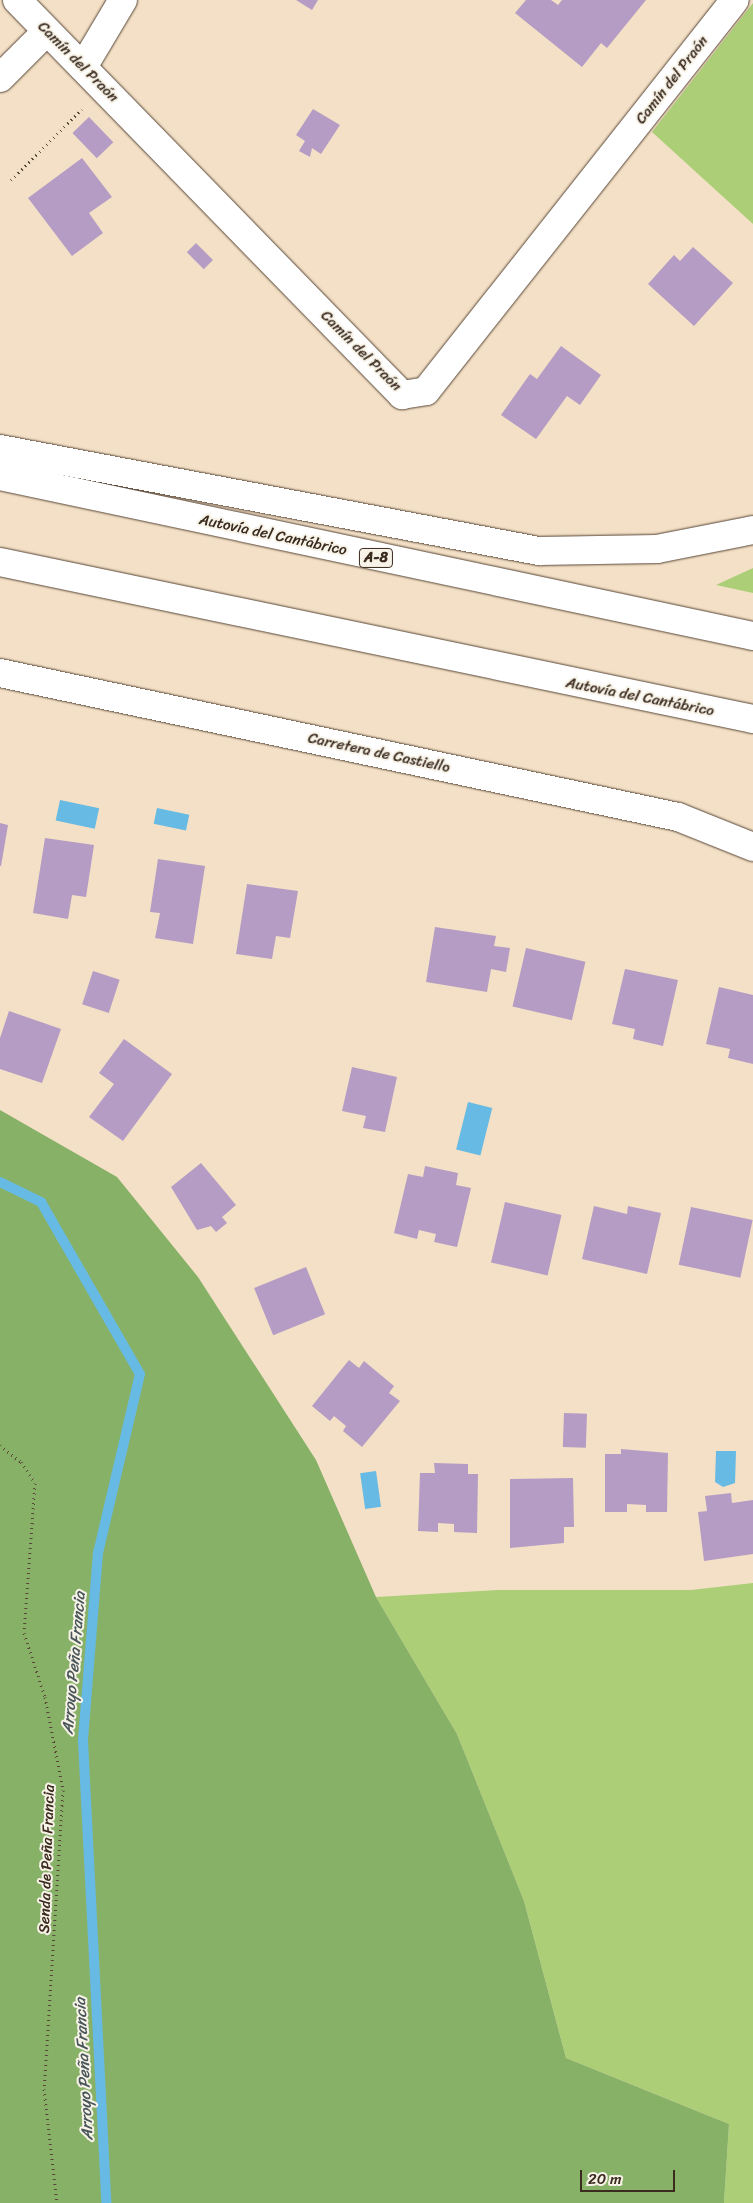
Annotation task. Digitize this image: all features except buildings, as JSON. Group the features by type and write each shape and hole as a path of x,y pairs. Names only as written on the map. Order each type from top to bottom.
{"main road":[{"name":"Camín del Praón","path":"17,0 402,394 426,391 735,0"},
{"path":"83,67 123,0"},
{"path":"0,78 47,31"},
{"path":"0,449 539,551 658,549 753,530"},
{"name":"Autovía del Cantábrico","path":"0,476 753,636"},
{"name":"Autovía del Cantábrico","path":"0,562 610,692 753,719"},
{"name":"Carretera de Castiello","path":"0,673 678,817 753,848"},
{"path":"610,692 753,731"}],"path":[{"path":"12,180 103,88"},
{"name":"Senda de Peña Francia","path":"0,1445 21,1462 35,1484 24,1633 45,1697 63,1790 61,1876 44,2089 57,2203"}],"green space":[{"path":"753,3 753,224 652,132"},
{"path":"753,568 753,593 716,585"},
{"path":"0,1110 117,1177 198,1277 316,1460 376,1597 457,1734 524,1901 566,2058 729,2124 724,2203 0,2203"},
{"path":"753,1583 753,2203 724,2203 729,2124 566,2058 524,1901 457,1734 376,1597 498,1590 691,1590"}],"water":[{"path":"60,800 99,808 95,829 56,821"},
{"path":"157,808 189,815 186,831 154,824"},
{"path":"468,1102 492,1108 480,1156 456,1150"},
{"path":"716,1451 736,1451 735,1483 723,1487 715,1482"},
{"path":"376,1471 381,1507 365,1509 360,1473"}],"waterway":[{"name":"Arroyo Peña Francia","path":"0,1182 41,1202 140,1374 98,1553 83,1741 106,2203"}]}
